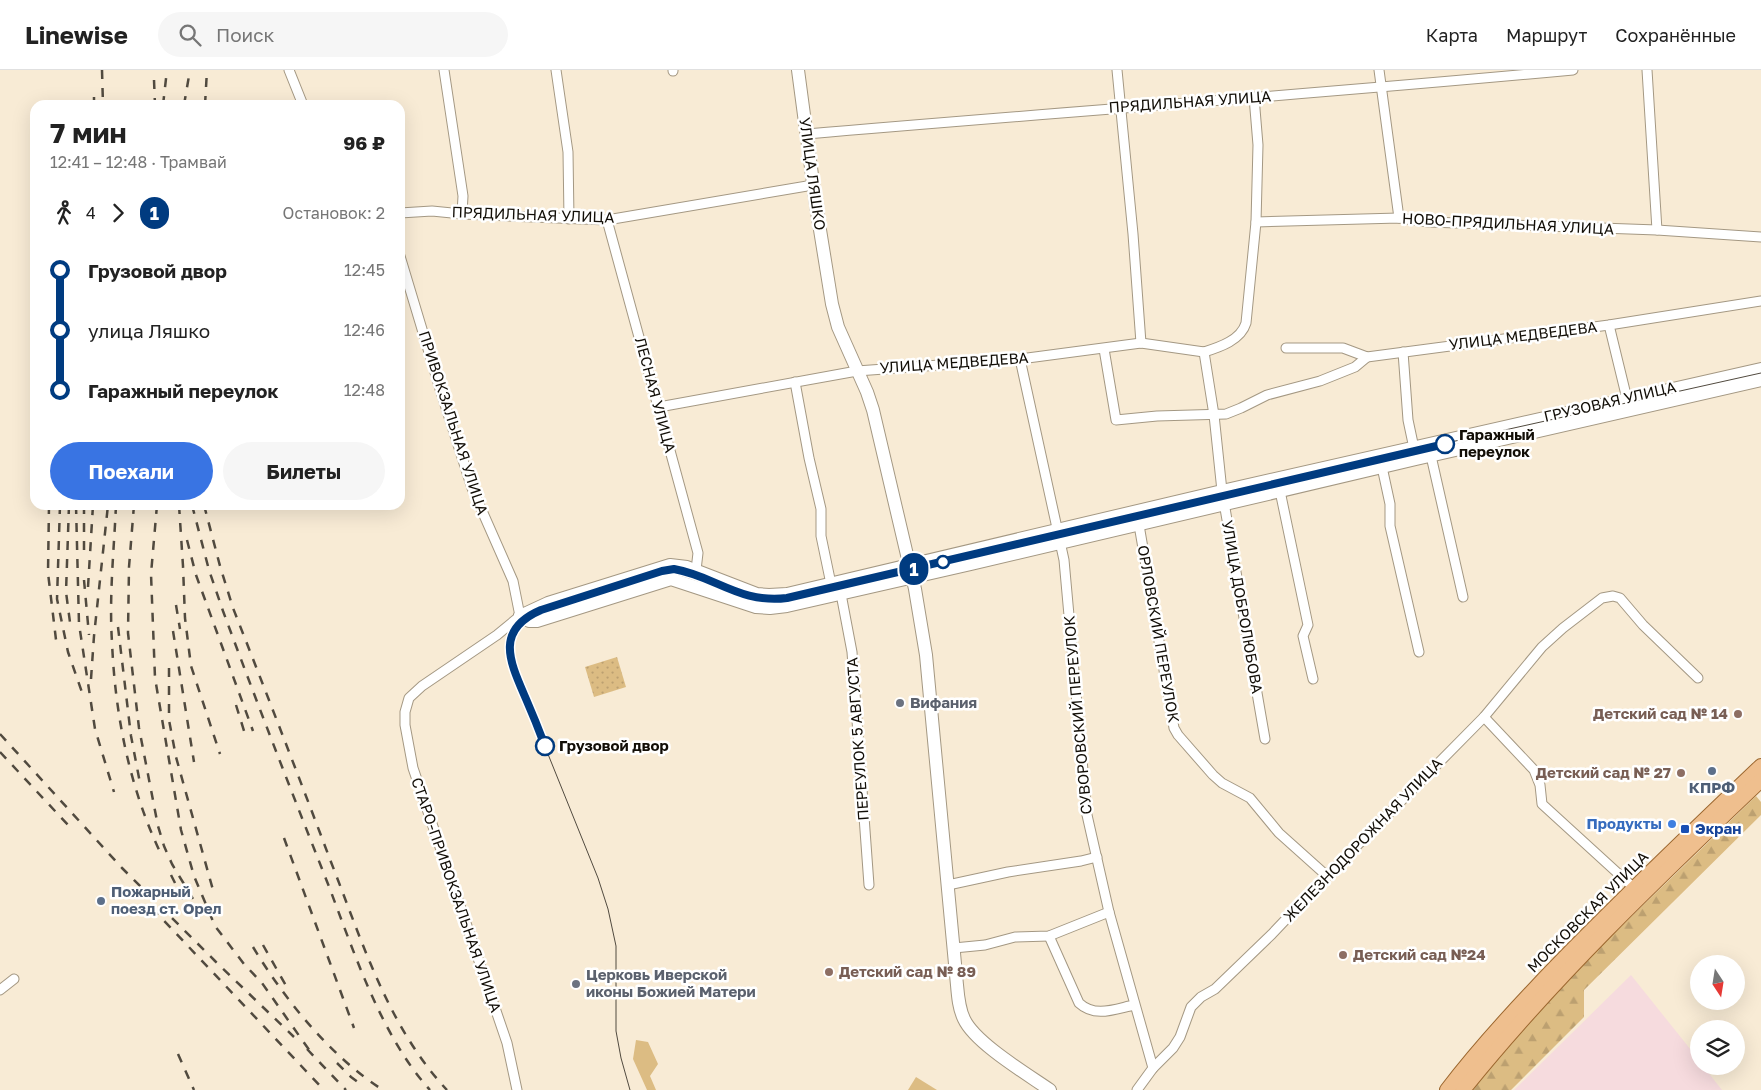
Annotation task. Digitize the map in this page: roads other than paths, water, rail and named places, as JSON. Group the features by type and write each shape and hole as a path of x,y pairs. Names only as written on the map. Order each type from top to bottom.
{"main road":[{"name":"МОСКОВСКАЯ УЛИЦА","path":"1463,1090 1572,964 1761,766"},
{"name":"МОСКОВСКАЯ УЛИЦА","path":"1447,1090 1519,1005 1634,888 1761,780"}],"street":[{"path":"289,70 301,100"},
{"path":"444,70 462,196 462,214"},
{"path":"556,70 568,152 569,219"},
{"name":"УЛИЦА ЛЯШКО","path":"798,70 813,185 832,304 838,326 873,410 911,572 926,654 958,1000 965,1021 982,1041 1050,1090"},
{"path":"1117,70 1141,344"},
{"path":"1379,70 1399,218"},
{"name":"ПРЯДИЛЬНАЯ УЛИЦА","path":"807,134 1382,88 1573,70"},
{"path":"1647,70 1657,230"},
{"path":"1204,352 1236,338 1244,330 1256,222 1258,145 1254,97"},
{"name":"ПРЯДИЛЬНАЯ УЛИЦА","path":"405,213 425,211 607,220 813,185"},
{"name":"НОВО-ПРЯДИЛЬНАЯ УЛИЦА","path":"1256,222 1399,218 1429,222 1657,230 1761,237"},
{"name":"ЛЕСНАЯ УЛИЦА","path":"607,220 698,553 696,570"},
{"name":"ПРИВОКЗАЛЬНАЯ УЛИЦА","path":"405,273 464,463 479,505 513,581 520,616"},
{"name":"УЛИЦА МЕДВЕДЕВА","path":"1367,358 1609,325 1761,301"},
{"path":"1609,325 1628,404"},
{"name":"УЛИЦА МЕДВЕДЕВА","path":"658,407 857,371 1020,359 1141,344 1204,352"},
{"path":"1286,348 1343,348 1367,358"},
{"path":"1104,349 1116,420 1157,416 1214,415 1234,412 1267,395 1320,381 1355,367 1367,358"},
{"name":"УЛИЦА ДОБРОЛЮБОВА","path":"1204,352 1214,415 1222,490 1265,739"},
{"path":"1403,352 1408,420 1415,453"},
{"name":"СУВОРОВСКИЙ ПЕРЕУЛОК","path":"1020,359 1064,560 1086,815 1109,912 1153,1068"},
{"name":"ГРУЗОВАЯ УЛИЦА","path":"520,616 548,603 661,567 678,565 696,570 757,594 769,596 911,572 1061,543 1382,467 1415,453 1431,456 1761,369"},
{"name":"ГРУЗОВАЯ УЛИЦА","path":"520,616 529,621 537,621 671,579 738,602 763,607 787,606 841,594 1058,529 1222,490 1415,453 1628,404 1761,380"},
{"path":"795,382 809,458 821,509 821,536 831,584"},
{"path":"1431,456 1463,597"},
{"path":"1382,467 1390,504 1390,526 1418,652"},
{"path":"1280,491 1308,625 1303,636 1313,679"},
{"name":"ОРЛОВСКИЙ ПЕРЕУЛОК","path":"1139,525 1174,728 1213,775 1222,783 1250,798 1279,833 1327,876"},
{"name":"ПЕРЕУЛОК 5 АВГУСТА","path":"841,594 852,652 869,885"},
{"name":"ЖЕЛЕЗНОДОРОЖНАЯ УЛИЦА","path":"1137,1090 1153,1068 1173,1048 1180,1037 1191,1007 1201,997 1215,989 1272,934 1484,717 1542,647 1602,598 1613,596 1620,598 1642,625 1698,678"},
{"name":"СТАРО-ПРИВОКЗАЛЬНАЯ УЛИЦА","path":"517,1090 507,1043 413,768 405,725 405,712 409,698 422,686 497,635 520,616"},
{"path":"1484,717 1534,770 1540,785 1542,804 1634,888"},
{"path":"948,885 1008,872 1097,857"},
{"path":"954,948 985,944 1015,937 1049,936 1109,912"},
{"path":"1049,936 1079,1003 1084,1008 1104,1012 1134,1004"},
{"path":"0,990 14,979"}],"tram line":[{"path":"630,1090 616,1031 616,946 608,909 598,878 510,660 513,635 516,628 526,618 541,610 670,570 685,572 753,596 775,599 787,598 1415,450 1761,373"},
{"name":"1","path":"545,746 510,660 510,642 516,626 525,618 541,610 662,571 674,569 755,598 772,600 787,598 1445,444"}],"railway":[{"path":"102,70 103,100"},
{"path":"164,100 167,70"},
{"path":"185,100 190,70"},
{"path":"205,100 207,70"},
{"path":"154,80 155,100"},
{"path":"49,510 48,573 57,648"},
{"path":"60,510 57,599 68,652 84,698"},
{"path":"69,510 66,592 71,630"},
{"path":"76,510 79,624 95,729 114,792"},
{"path":"84,510 84,550"},
{"path":"88,587 93,510"},
{"path":"91,679 107,510"},
{"path":"116,510 111,608 116,696 132,776 149,827 160,852"},
{"path":"134,510 129,567 128,633 139,728 158,826 164,846 172,864 193,899 207,916"},
{"path":"157,510 151,574 155,678 181,830 194,876 215,926 244,964 262,983 312,1054"},
{"path":"179,510 185,618 191,666 220,754"},
{"path":"193,510 209,570 223,611 370,992 397,1045 430,1090"},
{"path":"205,510 233,608 378,982 408,1039 447,1090"},
{"path":"187,540 196,575 253,731"},
{"path":"84,580 89,635"},
{"path":"176,605 180,629"},
{"path":"118,627 131,736 140,783"},
{"path":"173,631 194,762"},
{"path":"169,668 169,720 176,757 213,890"},
{"path":"236,705 245,734"},
{"path":"0,734 122,868 294,1037"},
{"path":"0,752 69,826"},
{"path":"284,838 354,1028"},
{"path":"171,875 187,907"},
{"path":"152,908 324,1090"},
{"path":"263,945 289,991"},
{"path":"253,947 294,1007 327,1044 364,1077 383,1090"},
{"path":"307,1049 346,1090"},
{"path":"178,1054 194,1090"},
{"path":"337,1063 363,1086"}],"place":[{"name":"Гаражный переулок","path":"1445,444"},
{"name":"Вифания","path":"900,703"},
{"name":"Детский сад № 14","path":"1738,714"},
{"name":"Грузовой двор","path":"545,746"},
{"name":"КПРФ","path":"1712,771"},
{"name":"Детский сад № 27","path":"1681,773"},
{"name":"Продукты","path":"1672,824"},
{"name":"Экран","path":"1685,829"},
{"name":"Пожарный поезд ст. Орел","path":"101,901"},
{"name":"Детский сад №24","path":"1343,955"},
{"name":"Детский сад № 89","path":"829,972"},
{"name":"Церковь Иверской иконы Божией Матери","path":"576,984"}]}
